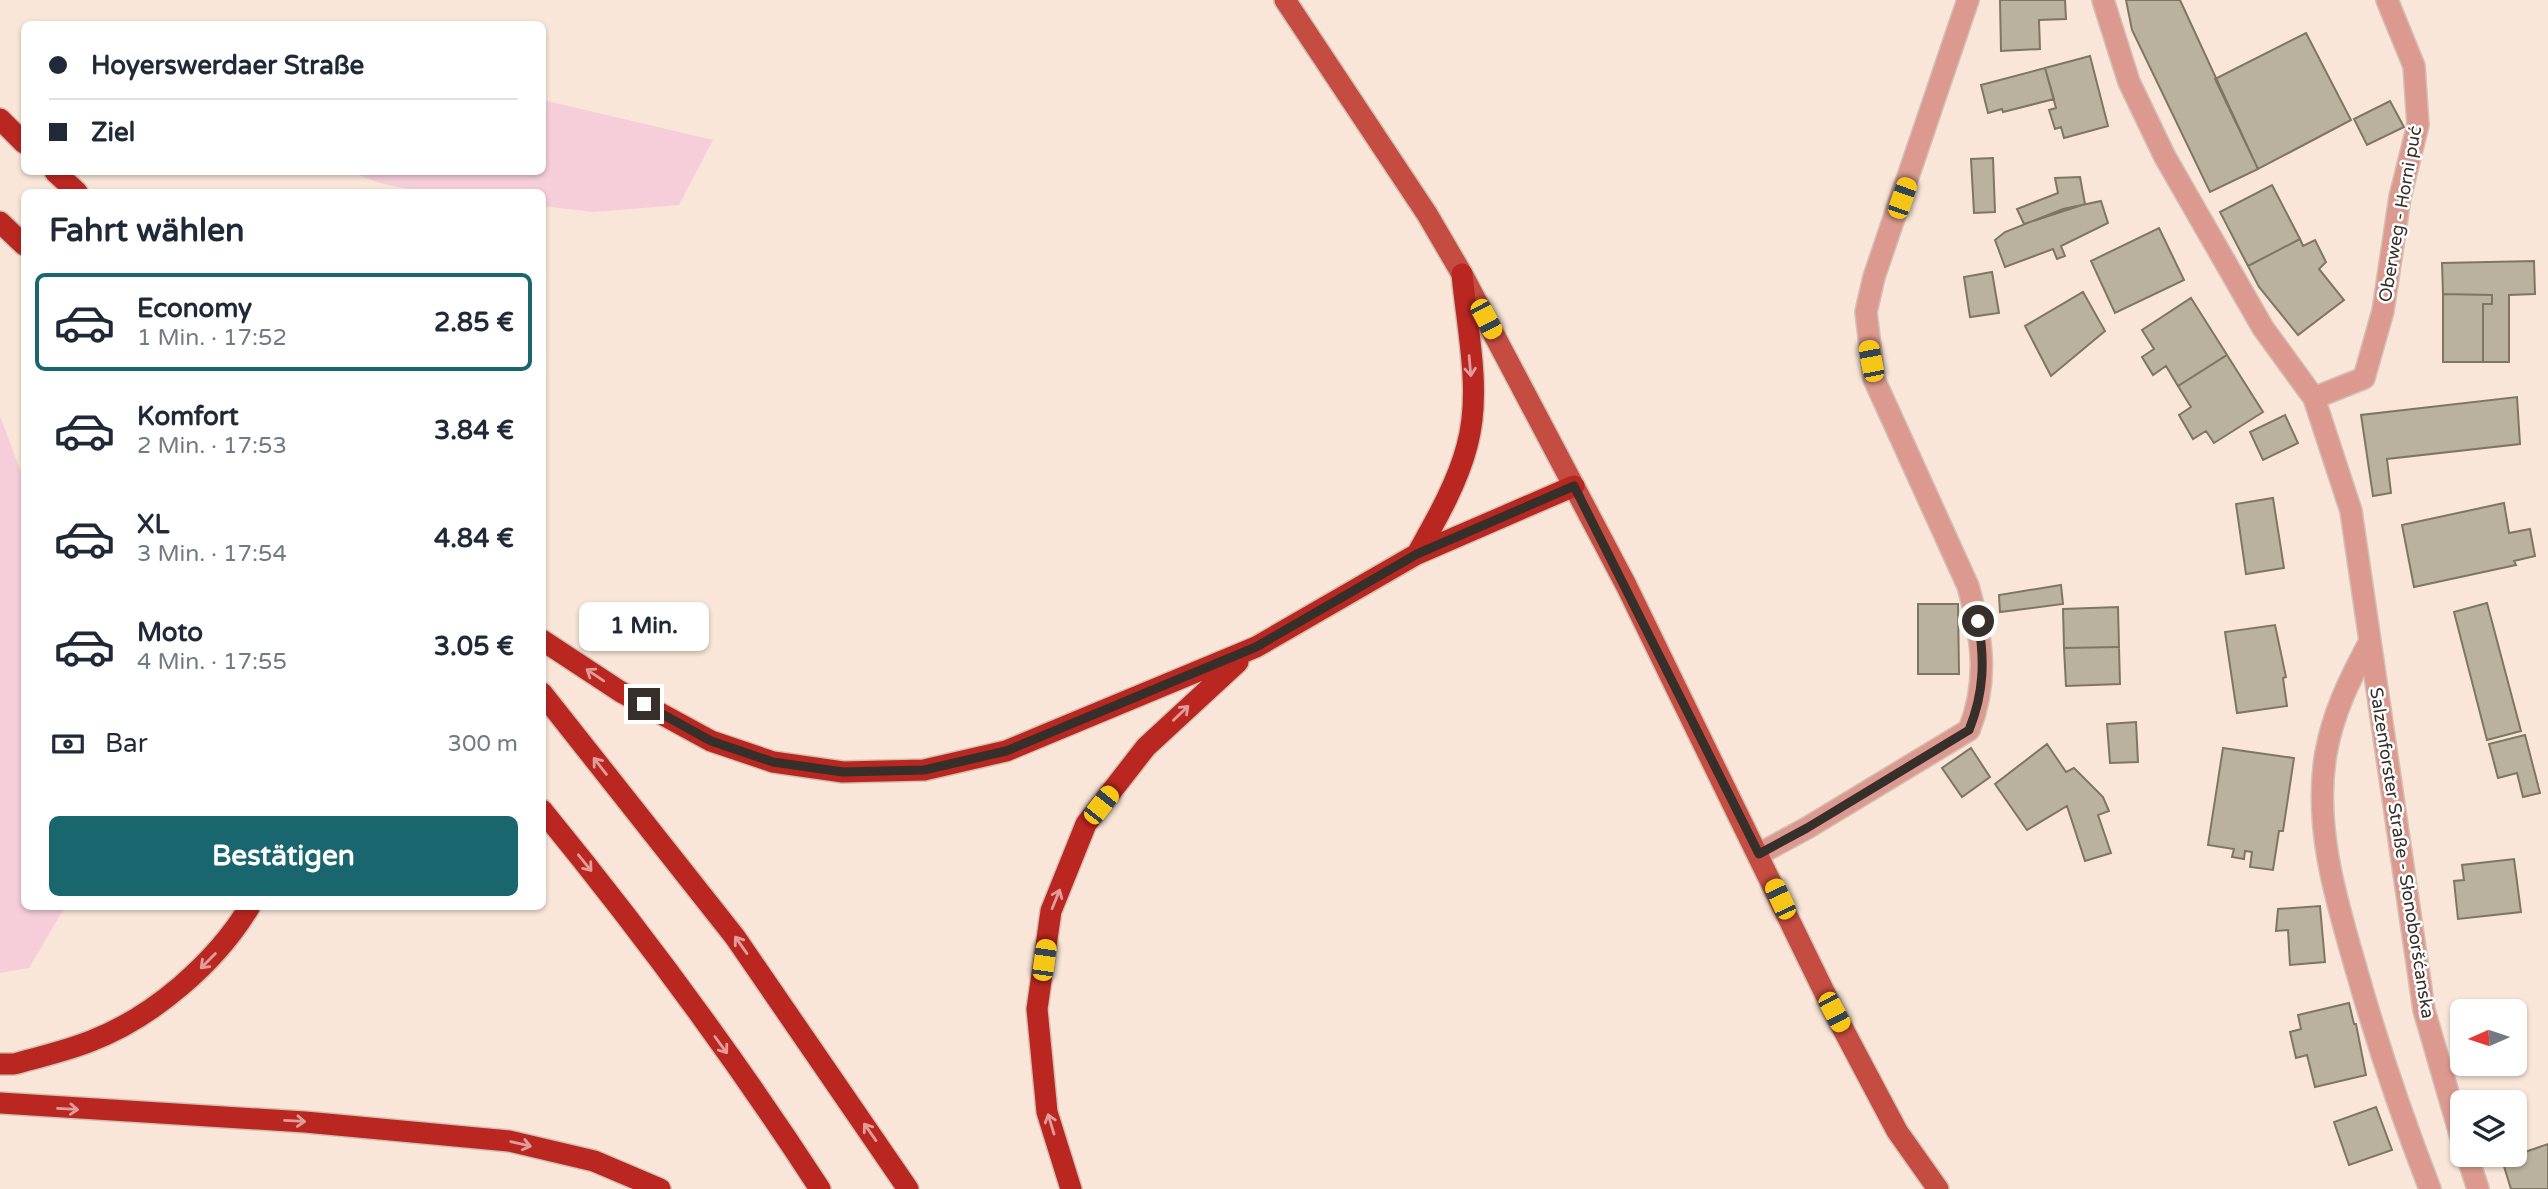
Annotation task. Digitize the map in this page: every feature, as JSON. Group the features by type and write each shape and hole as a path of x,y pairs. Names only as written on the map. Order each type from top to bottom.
{"highway":[{"path":"0,119 21,140"},
{"path":"58,175 73,189"},
{"path":"0,222 21,242"},
{"path":"1417,554 1445,504 1468,446 1474,400 1462,274"},
{"path":"546,643 621,692 711,741 773,762 843,772 924,770 1006,751 1256,647 1417,554 1574,486"},
{"path":"1071,1189 1047,1112 1037,1009 1051,911 1086,824 1146,747 1211,684 1256,647"},
{"path":"546,698 735,937 908,1189"},
{"path":"546,815 592,871 768,1109 820,1189"},
{"path":"0,1064 14,1064 93,1041 156,1005 210,961 247,910"},
{"path":"0,1103 305,1122 509,1142 594,1161 660,1189"}],"main road":[{"path":"1285,0 1427,214 1462,274 1574,486 1759,854 1834,1012 1897,1131 1938,1189"}],"street":[{"path":"1759,854 1969,730 1979,705 1983,672 1982,646 1968,586 1874,379 1866,312 1874,277 1968,0"},
{"name":"Salzenforster Straße - Słonoboršćanska","path":"2103,0 2129,82 2165,157 2263,328 2315,398 2351,512 2368,645 2391,777 2424,1010 2450,1100"},
{"name":"Oberweg - Horni puć","path":"2315,398 2364,378 2383,311 2400,197 2418,125 2414,66 2387,0"},
{"name":"Salzenforster Straße - Słonoboršćanska","path":"2368,645 2339,700 2325,755 2323,828 2341,916 2390,1087 2430,1189"},
{"path":"2471,1167 2479,1189"}],"shaded area":[{"path":"546,101 713,140 679,205 593,212 546,206 546,189 412,189 373,181 360,175 546,175"},
{"path":"0,416 21,472 21,910 63,910 29,968 0,973"}],"building":[{"path":"2000,0 2065,0 2066,19 2039,20 2040,49 2001,51"},
{"path":"2126,0 2180,0 2258,169 2210,192 2132,30"},
{"path":"2306,33 2351,120 2258,169 2215,79"},
{"path":"2090,56 2108,126 2064,138 2061,127 2055,129 2049,110 2056,108 2045,68"},
{"path":"2045,68 2054,99 2003,112 2002,109 1988,113 1981,85"},
{"path":"2390,101 2404,127 2367,145 2354,119"},
{"path":"1993,158 1995,212 1974,213 1971,159"},
{"path":"2080,177 2085,204 2024,224 2017,209 2058,193 2055,178"},
{"path":"2272,185 2300,239 2248,266 2220,212"},
{"path":"2101,201 2108,223 2061,246 2065,256 2057,259 2053,249 2005,267 1995,240 2005,232 2063,209"},
{"path":"2159,228 2184,280 2115,313 2091,261"},
{"path":"2300,239 2303,246 2315,240 2326,262 2319,269 2344,300 2298,335 2259,287 2248,266"},
{"path":"2534,261 2535,294 2509,295 2509,362 2483,362 2483,304 2492,304 2492,295 2443,294 2442,263"},
{"path":"1992,272 1999,313 1970,317 1964,277"},
{"path":"2083,292 2105,331 2051,376 2025,326"},
{"path":"2443,294 2492,295 2492,304 2483,304 2483,362 2443,362"},
{"path":"2191,298 2227,355 2178,386 2166,366 2153,375 2142,357 2154,349 2142,330"},
{"path":"2227,355 2263,412 2214,443 2206,431 2193,439 2179,415 2191,407 2178,386"},
{"path":"2517,397 2520,444 2387,459 2391,493 2373,496 2361,415"},
{"path":"2285,415 2298,443 2263,460 2250,432"},
{"path":"2273,498 2284,568 2246,574 2236,504"},
{"path":"2504,503 2509,533 2530,529 2535,556 2514,561 2516,565 2414,587 2402,525"},
{"path":"2061,585 2063,604 2000,612 1999,595"},
{"path":"2487,603 2521,731 2487,740 2454,612"},
{"path":"1918,604 1958,604 1959,674 1918,674"},
{"path":"2118,607 2119,647 2064,648 2063,609"},
{"path":"2275,625 2286,677 2283,678 2287,706 2237,713 2225,632"},
{"path":"2119,647 2120,684 2066,686 2064,648"},
{"path":"2136,722 2138,762 2110,763 2107,724"},
{"path":"2525,735 2540,793 2523,797 2517,773 2498,778 2489,744"},
{"path":"2047,744 2066,772 2074,768 2103,797 2109,811 2098,815 2111,853 2085,861 2067,806 2027,830 1995,784"},
{"path":"1971,748 1990,777 1962,797 1942,768"},
{"path":"2223,748 2294,758 2283,831 2279,831 2273,870 2250,867 2252,852 2245,851 2244,859 2232,857 2234,849 2208,845"},
{"path":"2514,859 2521,912 2458,919 2454,881 2464,880 2462,865"},
{"path":"2320,906 2325,962 2290,965 2288,930 2276,931 2278,909"},
{"path":"2349,1003 2366,1075 2315,1087 2307,1055 2296,1058 2290,1032 2301,1029 2298,1015"},
{"path":"2376,1107 2392,1150 2349,1165 2334,1122"},
{"path":"2548,1144 2548,1189 2511,1189 2504,1167 2527,1167 2527,1151"}],"route":[{"path":"644,704 711,741 773,762 843,772 924,770 1006,751 1256,647 1417,554 1574,486 1759,854 1969,730 1979,705 1983,672 1978,621"}]}
